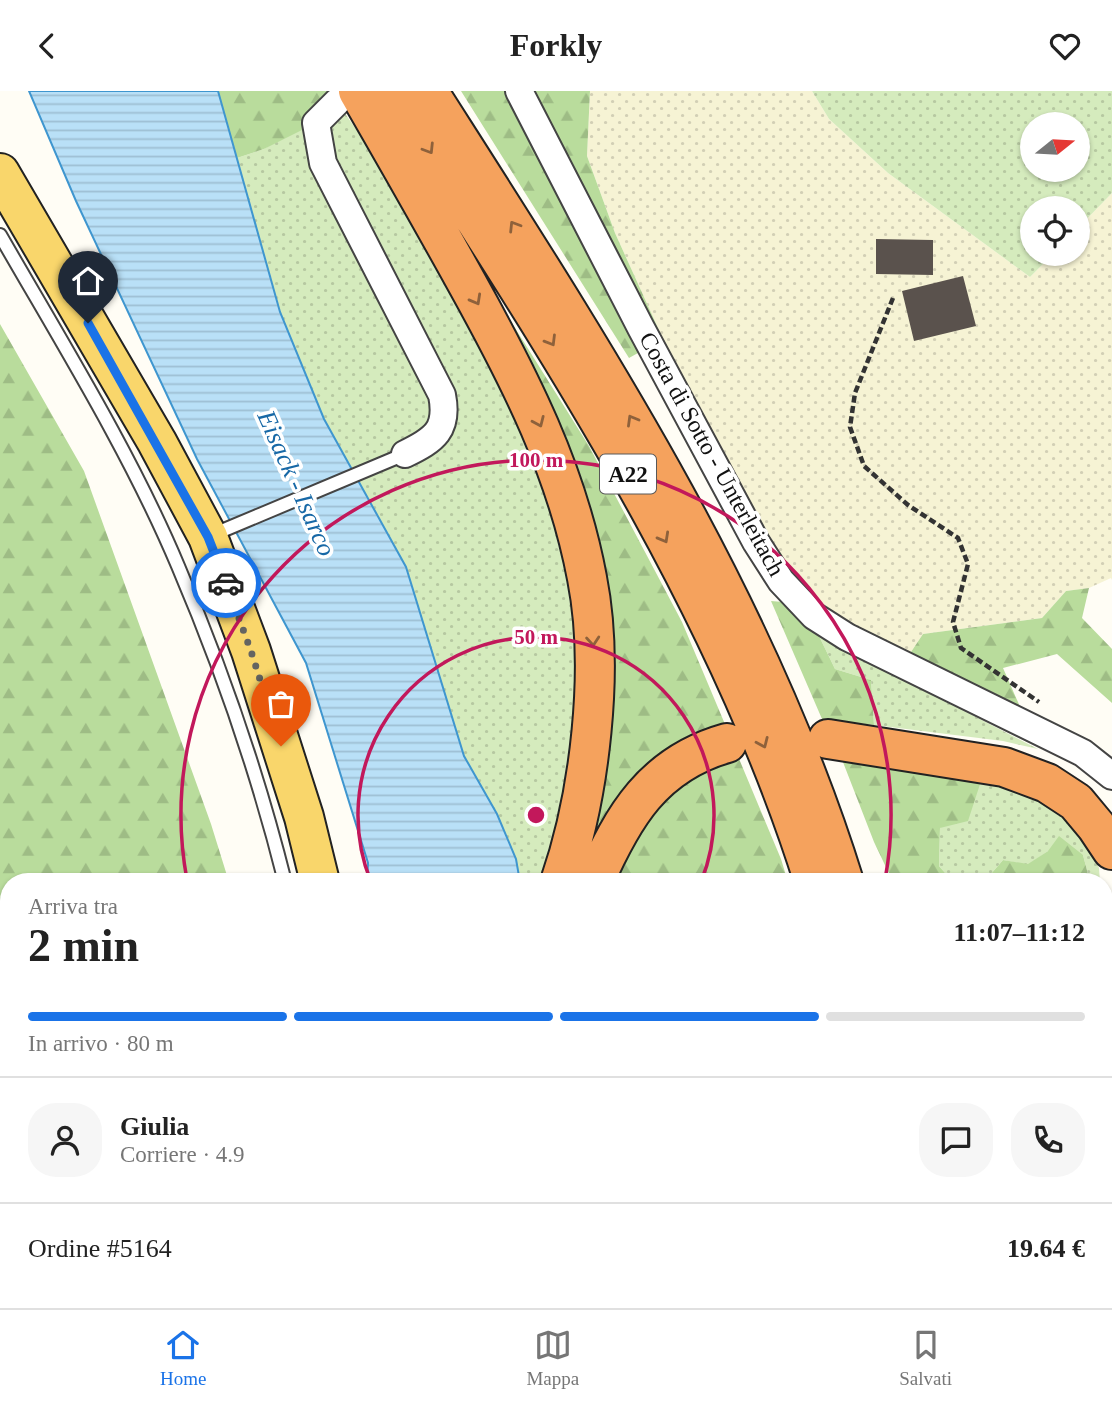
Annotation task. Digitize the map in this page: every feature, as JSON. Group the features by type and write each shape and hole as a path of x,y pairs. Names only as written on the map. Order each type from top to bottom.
{"highway":[{"name":"A22","path":"393,91 548,335 676,561 772,763 811,873"},
{"name":"A22","path":"428,91 574,320 668,483 730,602 786,723 841,873"},
{"path":"347,96 451,254 521,384 548,443 569,506 588,580 594,653 593,724 580,803 573,873"},
{"path":"730,602 779,668 797,703 868,873"},
{"path":"828,739 1004,767 1047,783 1076,802 1112,850"},
{"path":"576,873 669,768 704,749 727,743"}],"main road":[{"path":"0,173 157,442 216,533 304,817 318,873"}],"street":[{"name":"Costa di Sotto - Unterleitach","path":"519,91 756,542 781,580 814,616 847,637 1083,753 1112,776"},
{"path":"347,96 316,123 323,163 442,395 446,413 440,428 427,444 405,454"}],"lane":[{"path":"0,235 112,432 178,565 234,709 283,873"},
{"path":"216,533 405,454"}],"path":[{"path":"893,297 856,393 849,427 864,466 899,497 958,538 968,564 953,622 961,647 1043,704"}],"shaded area":[{"path":"590,91 812,91 829,119 888,173 1030,277 1041,266 1090,266 1090,216 1112,193 1112,580 1111,578 1089,588 1066,591 1042,618 923,634 909,655 855,627 807,597 768,544 663,339 615,233 587,156"}],"green space":[{"path":"218,91 331,91 316,123 264,149 237,158"},
{"path":"461,91 590,91 587,156 615,233 663,339 629,358"},
{"path":"812,91 1112,91 1112,193 1090,216 1090,196 1020,196 1020,266 1041,266 1030,277 888,173 829,119"},
{"path":"337,102 388,175 513,401 561,527 574,591 578,657 569,794 547,873 518,873 516,859 497,814 464,756 406,567 324,419 280,312 237,158 264,149"},
{"path":"495,296 589,446 682,622 727,729 587,873 579,873 607,682"},
{"path":"0,324 84,471 226,873 0,873"},
{"path":"1089,588 1082,618 1112,649 1112,703 1057,654 1003,668 1021,709 909,655 923,634 1042,618 1066,591"},
{"path":"771,601 783,602 819,636 835,669 871,680 874,725 822,719"},
{"path":"819,636 1038,749 1003,741 874,725 871,680 835,669"},
{"path":"737,754 785,873 615,873 624,854 666,793"},
{"path":"841,757 982,778 968,821 940,828 939,866 945,873 889,873"},
{"path":"982,778 1020,788 1067,818 1087,841 1099,873 1088,873 1083,855 1048,851 1028,865 1003,860 992,873 945,873 939,866 940,828"},
{"path":"1059,836 1083,855 1088,873 992,873 1003,860 1028,864 1048,851"}],"water":[{"name":"Eisack - Isarco","path":"29,91 218,91 280,312 324,419 406,567 464,756 497,814 516,859 518,873 367,873 368,863 306,663 197,459 76,201"}],"building":[{"path":"876,239 933,240 933,275 876,274"},
{"path":"963,276 976,326 914,341 902,291"}],"way so far":[{"path":"226,583 281,746"}],"route":[{"path":"88,323 208,537 226,583"}]}
